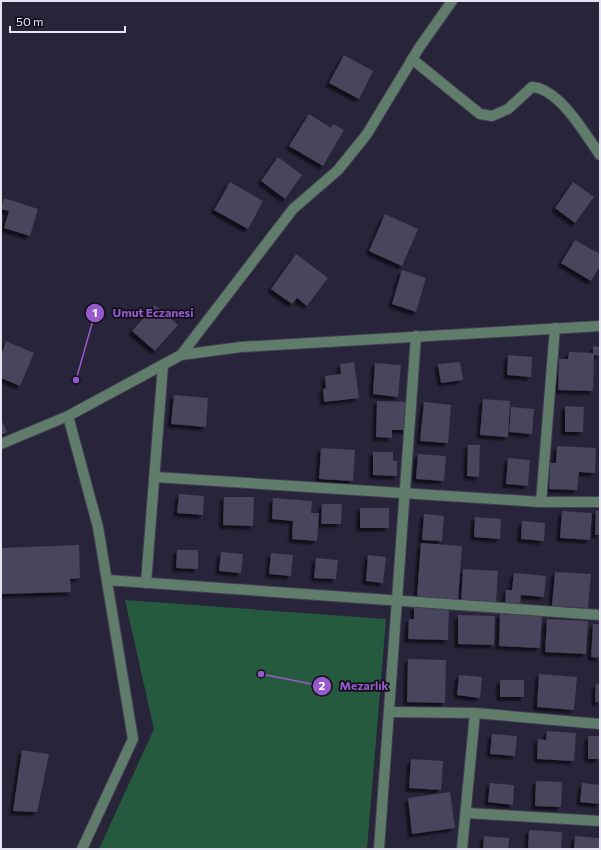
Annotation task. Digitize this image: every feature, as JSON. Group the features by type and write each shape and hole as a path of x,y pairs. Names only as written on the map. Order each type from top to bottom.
{"street":[{"path":"181,355 293,209 343,164 367,134 412,59 452,1"},
{"path":"412,59 480,114 492,116 508,109 532,87 540,87 548,91 568,110 600,155"},
{"path":"1,444 68,416 181,355 241,347 600,326"},
{"path":"541,502 555,328"},
{"path":"379,849 416,336"},
{"path":"146,583 163,365"},
{"path":"68,416 98,527 133,739 82,849"},
{"path":"154,477 405,492 541,502 600,502"},
{"path":"107,580 397,602 600,615"},
{"path":"389,712 475,713 600,724"},
{"path":"462,849 475,713"},
{"path":"466,813 600,821"}],"green space":[{"path":"125,600 386,619 367,849 99,849 154,729"}],"building":[{"path":"344,55 373,71 359,99 329,83"},
{"path":"309,114 331,128 333,124 344,130 323,166 289,146"},
{"path":"278,157 302,175 285,199 261,181"},
{"path":"230,182 263,201 248,229 214,210"},
{"path":"573,182 594,197 575,223 555,208"},
{"path":"4,198 38,209 30,236 4,228 9,211 1,209"},
{"path":"385,214 418,229 402,266 369,251"},
{"path":"575,240 600,254 600,266 591,281 561,263"},
{"path":"296,254 328,278 307,306 297,298 292,304 271,289"},
{"path":"402,270 426,278 416,312 392,304"},
{"path":"155,305 178,325 155,351 132,331"},
{"path":"6,341 34,353 20,386 1,378 1,355"},
{"path":"593,346 600,347 600,356 594,355 593,391 558,390 559,359 568,359 569,352 593,353"},
{"path":"508,355 532,357 531,377 507,375"},
{"path":"354,362 359,398 324,402 323,389 326,388 325,376 341,374 340,364"},
{"path":"460,362 463,380 441,383 438,364"},
{"path":"375,363 401,365 398,397 373,394"},
{"path":"174,395 208,398 206,427 171,424"},
{"path":"483,399 510,401 508,437 480,435"},
{"path":"377,401 409,402 408,430 392,430 392,438 376,437"},
{"path":"424,402 451,405 448,443 420,441"},
{"path":"565,406 584,407 583,432 565,432"},
{"path":"511,407 534,409 532,434 509,432"},
{"path":"1,419 7,432 1,435"},
{"path":"468,445 480,445 479,477 467,476"},
{"path":"557,446 596,448 595,473 579,472 577,490 549,489 550,463 556,463"},
{"path":"321,448 355,450 353,481 319,479"},
{"path":"373,452 393,452 393,461 397,461 397,476 373,475"},
{"path":"418,454 446,456 444,481 416,479"},
{"path":"508,458 530,460 528,486 506,484"},
{"path":"179,494 204,496 203,515 177,513"},
{"path":"224,497 254,497 253,526 223,525"},
{"path":"273,498 312,501 311,513 319,513 317,541 292,539 293,521 272,519"},
{"path":"322,504 342,504 341,524 321,524"},
{"path":"360,508 389,508 389,528 360,528"},
{"path":"596,510 600,511 600,535 595,535"},
{"path":"562,511 592,513 590,540 560,538"},
{"path":"424,514 444,516 442,541 422,540"},
{"path":"475,517 501,519 500,539 474,537"},
{"path":"522,521 545,523 544,541 521,539"},
{"path":"421,543 462,546 458,600 417,597"},
{"path":"79,545 80,578 70,579 71,592 1,594 1,548"},
{"path":"177,550 198,550 198,569 176,568"},
{"path":"221,552 243,554 241,573 219,571"},
{"path":"271,553 293,555 291,576 269,574"},
{"path":"368,555 386,557 383,583 366,581"},
{"path":"316,558 338,560 336,579 314,578"},
{"path":"463,569 498,571 496,603 461,602"},
{"path":"555,572 591,574 588,608 552,606"},
{"path":"514,573 546,576 544,597 521,595 520,606 505,605 506,590 512,590"},
{"path":"414,606 449,607 448,640 408,639 409,619 414,619"},
{"path":"500,614 542,616 540,648 499,646"},
{"path":"458,615 495,616 494,645 458,644"},
{"path":"547,619 588,621 586,654 545,652"},
{"path":"593,624 600,624 600,658 591,657"},
{"path":"408,659 446,660 445,703 407,702"},
{"path":"539,674 577,677 574,710 537,707"},
{"path":"459,675 482,677 480,698 457,695"},
{"path":"500,680 524,680 524,697 500,697"},
{"path":"596,684 600,684 600,702 595,702"},
{"path":"547,731 576,733 574,761 537,759 538,739 546,740"},
{"path":"492,734 517,736 515,756 490,754"},
{"path":"588,736 600,736 600,759 588,759"},
{"path":"22,750 49,754 37,812 13,811"},
{"path":"411,759 443,761 441,790 409,788"},
{"path":"536,781 562,782 561,807 535,806"},
{"path":"490,783 514,785 513,805 488,802"},
{"path":"582,783 600,785 600,804 580,802"},
{"path":"450,792 455,828 412,834 408,798"},
{"path":"529,830 562,832 561,849 528,849"},
{"path":"484,836 509,838 508,849 483,849"},
{"path":"575,836 599,838 599,849 574,849"}],"place":[{"name":"Umut Eczanesi","path":"76,380"},
{"name":"Mezarlık","path":"261,674"}]}
